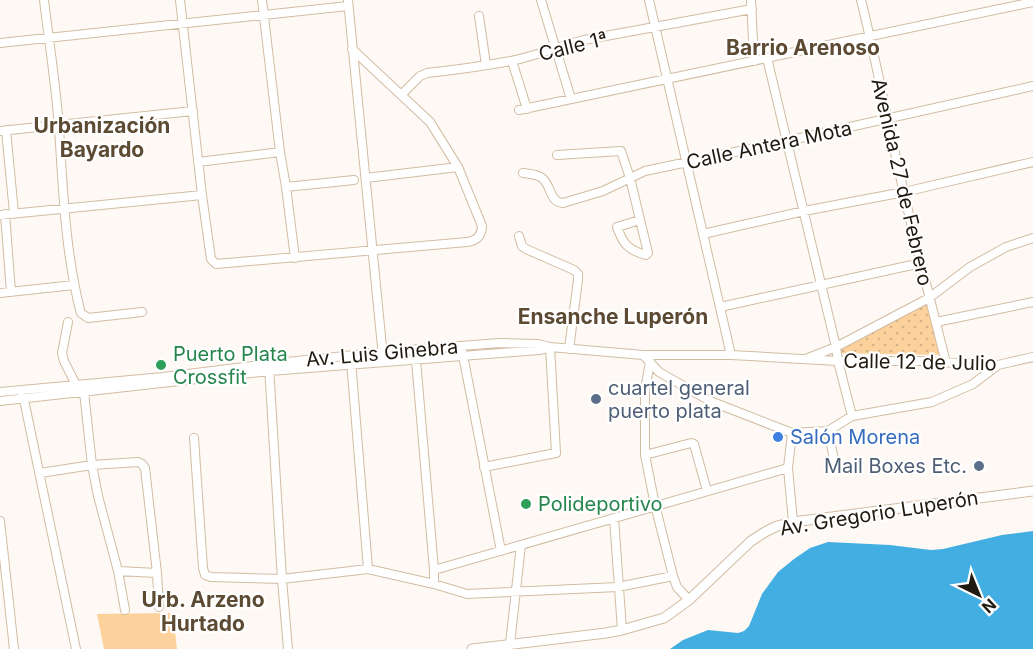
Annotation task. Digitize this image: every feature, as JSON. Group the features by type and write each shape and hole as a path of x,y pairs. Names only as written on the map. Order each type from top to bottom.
{"main road":[{"name":"Av. Gregorio Luperón","path":"472,649 606,633 664,618 689,600 751,541 777,526 1033,491"}],"street":[{"path":"44,0 59,125 64,209 74,285 81,314 88,318 142,312"},
{"path":"180,0 202,195 211,260 216,264 472,242 480,236 482,226 458,166 430,122 352,50"},
{"path":"262,0 295,258"},
{"path":"541,0 571,99"},
{"path":"649,0 731,355"},
{"name":"Avenida 27 de Febrero","path":"861,0 904,192 946,363"},
{"path":"512,61 523,109 1033,2"},
{"path":"0,43 264,15 348,3 374,250 383,362"},
{"path":"752,4 754,61"},
{"name":"Calle 1ª","path":"402,95 423,74 512,61 584,40 655,27 752,4"},
{"path":"479,16 486,65"},
{"path":"767,58 852,416"},
{"name":"Calle Antera Mota","path":"524,173 543,179 554,200 560,203 603,191 645,171 1033,86"},
{"path":"14,213 3,131 193,111"},
{"path":"557,155 620,150 630,178 648,253 646,255 634,251 622,242 617,227 640,220"},
{"path":"198,162 280,152"},
{"path":"703,234 804,211 904,192 1033,162"},
{"path":"366,178 458,166"},
{"path":"286,187 354,180"},
{"path":"11,292 3,215 202,195"},
{"path":"519,236 522,246 526,249 574,270 578,274 569,349"},
{"path":"806,359 836,347 929,298 969,267 1006,247 1033,238"},
{"path":"720,307 921,263"},
{"path":"0,292 74,285"},
{"path":"936,322 1033,302"},
{"path":"68,322 62,353 76,385"},
{"name":"Av. Luis Ginebra","path":"0,392 23,394 84,392 383,352 499,343 538,344 643,355 731,355 806,359"},
{"path":"462,346 501,551"},
{"path":"484,467 556,453 550,347"},
{"name":"Av. Luis Ginebra","path":"0,401 23,394 76,385 269,368 416,360 539,350 550,347"},
{"path":"643,355 659,372 710,401 792,433 828,431 852,416 932,402 974,384 998,365"},
{"path":"352,356 368,569"},
{"name":"Calle 12 de Julio","path":"806,359 998,365 1033,357"},
{"path":"416,360 434,584"},
{"path":"650,362 645,390 645,455 673,576 677,587 689,600"},
{"path":"269,368 288,649"},
{"path":"84,392 92,465 118,571 125,610"},
{"path":"23,394 76,649"},
{"path":"828,431 835,464"},
{"path":"792,433 788,468 793,522"},
{"path":"194,438 203,568 205,575 211,577 282,579 368,569 467,594 618,587 673,576"},
{"path":"645,455 694,444 708,491"},
{"path":"40,473 92,465 138,462 142,464 145,468 159,607"},
{"path":"434,570 788,468"},
{"path":"614,518 622,630"},
{"path":"0,521 14,649"},
{"path":"510,644 521,545"},
{"path":"118,571 157,573"}],"shaded area":[{"path":"927,302 940,355 822,353"},
{"path":"173,613 177,649 104,649 97,614"}],"water":[{"path":"1033,531 1033,649 670,649 683,640 708,630 738,633 744,631 749,626 762,594 778,572 810,548 828,542 890,545 931,550"}],"place":[{"name":"Puerto Plata Crossfit","path":"161,365"},
{"name":"cuartel general puerto plata","path":"596,399"},
{"name":"Salón Morena","path":"778,437"},
{"name":"Mail Boxes Etc.","path":"979,466"},
{"name":"Polideportivo","path":"526,504"}],"district":[{"name":"Barrio Arenoso","path":"803,48"},
{"name":"Urbanización Bayardo","path":"102,138"},
{"name":"Ensanche Luperón","path":"613,317"},
{"name":"Urb. Arzeno Hurtado","path":"203,612"}]}
